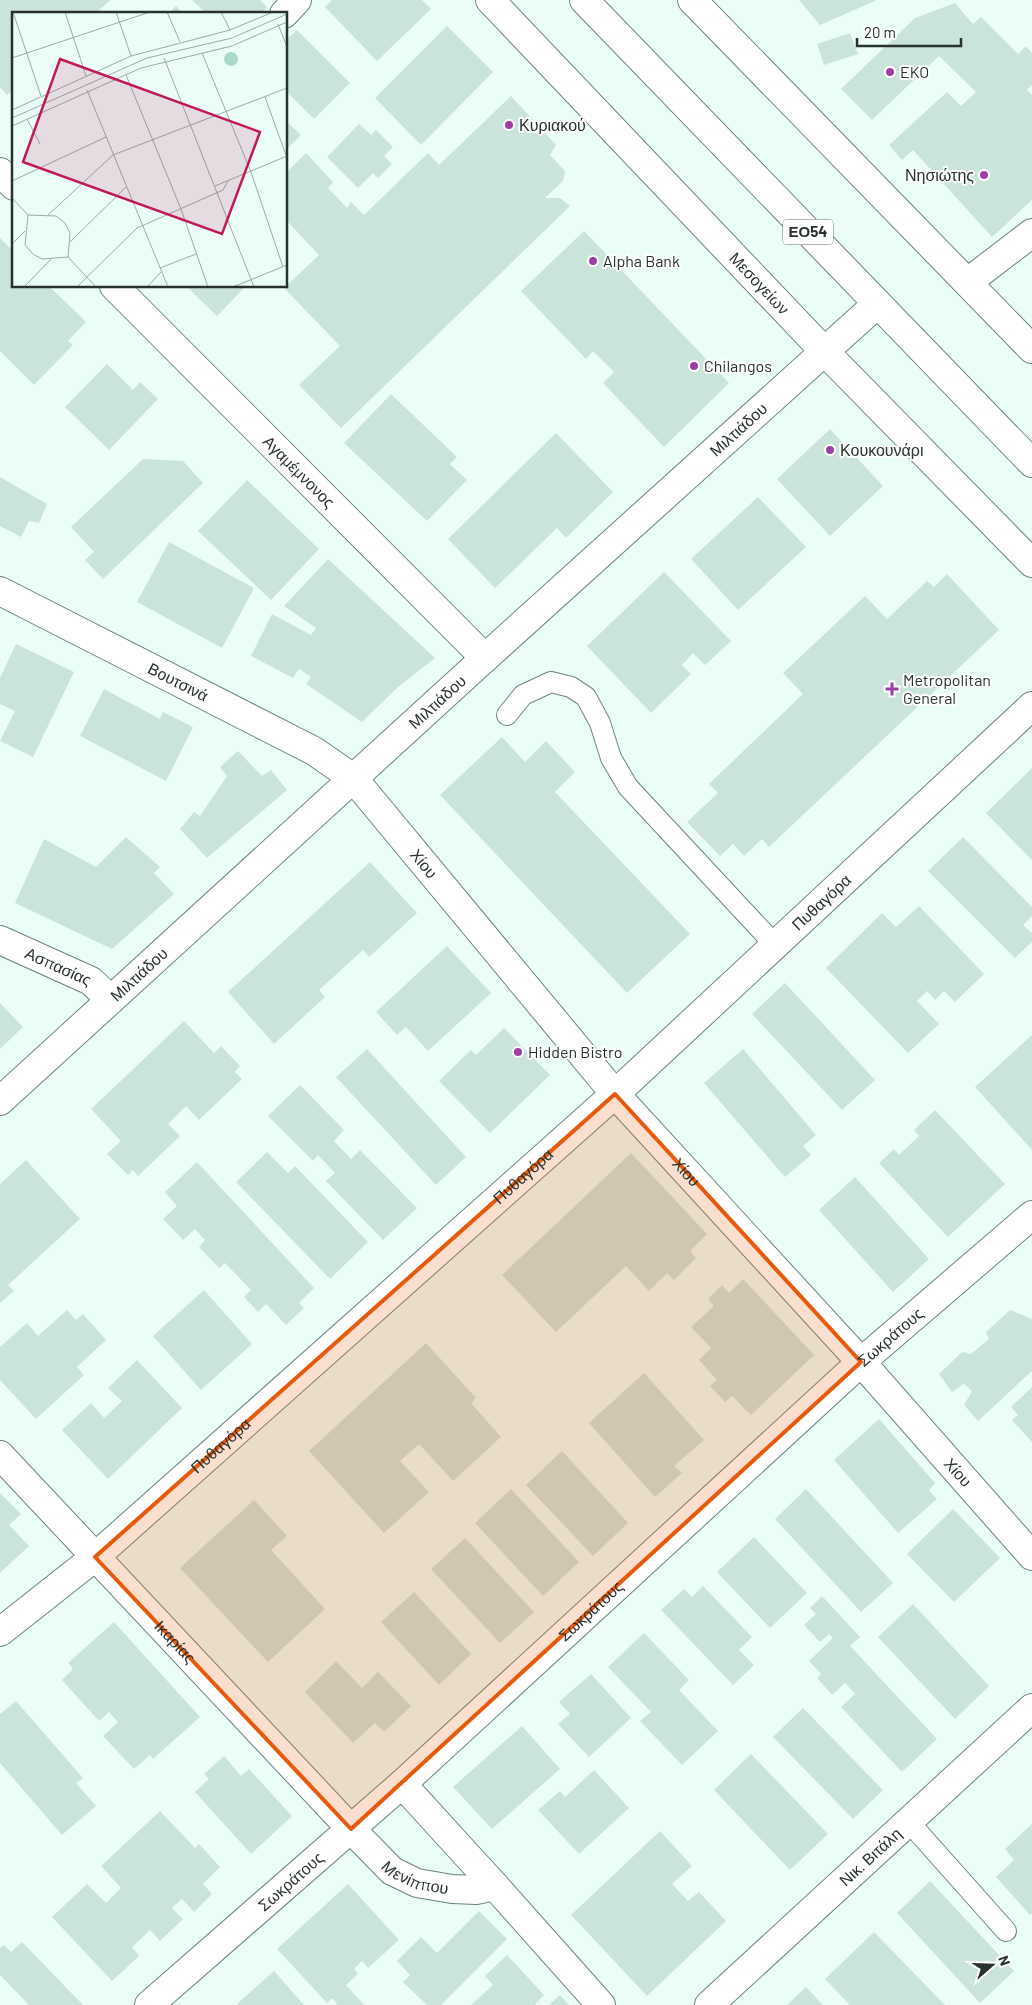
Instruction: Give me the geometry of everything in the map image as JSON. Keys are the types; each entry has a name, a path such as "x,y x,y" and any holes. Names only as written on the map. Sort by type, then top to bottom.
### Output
{"street":[{"path":"286,12 297,0"},
{"name":"Μεσογείων","path":"490,0 825,352 1032,563"},
{"name":"ΕΟ54","path":"584,0 1032,463"},
{"path":"692,0 1032,349"},
{"path":"0,172 12,184"},
{"path":"968,282 1032,233"},
{"name":"Αγαμέμνονος","path":"116,288 485,658"},
{"name":"Μιλτιάδου","path":"0,1101 485,658 877,304"},
{"name":"Βουτσινά","path":"0,591 314,751 353,778"},
{"name":"Πυθαγόρα","path":"0,1632 95,1557 615,1094 1032,706"},
{"name":"Χίου","path":"353,778 615,1094 861,1362 1032,1556"},
{"name":"Ασπασίας","path":"0,940 92,982 111,1000"},
{"name":"Σωκράτους","path":"150,2005 402,1784 861,1362 1032,1215"},
{"name":"Ικαρίας","path":"0,1455 351,1829"},
{"name":"Νικ. Βιτάλη","path":"709,2005 1032,1708"},
{"path":"402,1784 496,1886 601,2005"},
{"name":"Μενίππου","path":"351,1829 392,1871 417,1883 460,1890 476,1890 496,1886"}],"lane":[{"path":"507,715 523,695 551,682 571,687 586,697 600,722 611,758 628,786 775,945"},
{"path":"909,1822 1006,1931"}],"highlighted area":[{"path":"615,1094 861,1362 351,1829 95,1557"}],"building":[{"path":"0,0 110,0 97,12 12,12 12,91 7,95 0,87"},
{"path":"192,0 260,0 267,7 263,12 205,12"},
{"path":"332,0 422,0 431,9 377,61 325,7"},
{"path":"799,0 877,0 820,25"},
{"path":"955,3 973,24 981,17 1018,54 1026,46 1032,53 1032,85 1027,90 1032,95 1032,200 992,237 913,150 902,160 889,145 947,92 961,106 976,92 939,56 872,120 841,89 915,18"},
{"path":"176,6 182,12 170,12"},
{"path":"447,26 493,72 421,145 375,98"},
{"path":"297,30 350,83 314,119 288,93 288,38"},
{"path":"850,33 858,54 824,65 817,44"},
{"path":"511,96 556,145 550,155 565,171 563,181 545,198 560,198 570,206 341,428 299,385 340,346 284,288 288,288 288,284 319,255 288,222 288,171 306,153 333,182 328,188 347,208 351,202 364,215 428,153 439,165"},
{"path":"288,123 301,135 288,148"},
{"path":"359,124 371,135 376,130 393,147 384,156 392,164 378,178 373,173 358,188 327,157"},
{"path":"584,231 729,383 664,447 603,383 614,372 593,351 586,359 521,291"},
{"path":"0,238 12,250 12,288 51,288 86,322 68,341 73,345 34,385 0,351"},
{"path":"188,288 244,288 217,316"},
{"path":"107,364 133,390 140,382 158,399 109,450 65,407"},
{"path":"391,394 457,457 450,464 467,480 427,521 344,443"},
{"path":"830,429 883,486 830,536 777,479"},
{"path":"556,433 613,492 566,538 557,528 495,588 448,539"},
{"path":"143,459 183,461 203,483 103,579 85,560 94,552 71,527"},
{"path":"0,477 47,504 39,523 29,521 21,537 0,526"},
{"path":"247,480 319,549 271,600 198,531"},
{"path":"758,497 806,547 738,610 691,559"},
{"path":"169,542 254,588 222,648 137,602"},
{"path":"328,559 435,658 398,687 362,722 306,684 311,677 299,669 293,678 251,656 272,614 311,635 316,628 284,606"},
{"path":"664,572 731,641 705,665 693,653 682,665 691,674 651,713 587,646"},
{"path":"947,574 999,630 769,847 762,839 744,856 733,844 720,856 687,822 718,793 709,784 803,694 783,673 865,596 887,619 927,581 934,587"},
{"path":"16,644 74,672 33,757 0,741 15,711 0,704 0,678"},
{"path":"104,689 160,719 163,712 193,727 166,781 80,736"},
{"path":"502,737 525,762 546,741 575,772 555,792 690,934 627,993 440,795"},
{"path":"238,751 262,776 271,770 287,790 207,858 180,829 194,812 200,816 227,776 220,767"},
{"path":"1032,768 1032,860 986,813"},
{"path":"126,837 160,867 154,873 174,894 112,949 15,903 44,839 96,867"},
{"path":"963,837 1032,907 1032,916 1023,925 1032,933 1032,942 1015,958 928,871"},
{"path":"370,862 417,913 369,957 363,950 319,990 325,997 274,1044 228,992"},
{"path":"919,906 984,974 955,1002 944,991 935,1000 927,991 917,1001 939,1024 908,1053 826,968 882,913 896,927"},
{"path":"447,946 491,993 428,1051 406,1027 397,1035 376,1012"},
{"path":"785,983 875,1080 842,1110 752,1014"},
{"path":"0,1003 23,1027 0,1049"},
{"path":"184,1021 214,1053 221,1046 240,1066 235,1072 242,1079 199,1120 186,1106 168,1124 180,1136 138,1176 133,1170 128,1175 107,1154 121,1141 91,1109"},
{"path":"504,1028 550,1075 490,1133 439,1081 471,1050 476,1055"},
{"path":"1032,1035 1032,1150 975,1087"},
{"path":"367,1049 466,1157 436,1185 336,1077"},
{"path":"743,1049 816,1135 803,1146 811,1155 785,1177 704,1083"},
{"path":"300,1085 344,1130 334,1141 351,1159 360,1150 417,1208 383,1240 326,1181 335,1173 318,1155 313,1161 268,1116"},
{"path":"935,1110 1005,1184 948,1237 879,1163 894,1149 899,1155 919,1136 914,1130"},
{"path":"267,1152 288,1173 295,1166 368,1242 330,1279 236,1182"},
{"path":"631,1153 707,1234 690,1251 696,1258 674,1280 667,1273 649,1291 626,1266 556,1332 502,1275"},
{"path":"26,1160 80,1219 8,1285 14,1291 0,1303 0,1184"},
{"path":"197,1162 314,1288 299,1303 304,1308 286,1325 266,1304 258,1312 244,1297 251,1290 225,1263 219,1268 199,1247 205,1240 195,1229 183,1240 163,1219 177,1206 165,1192"},
{"path":"855,1177 929,1259 893,1292 819,1210"},
{"path":"743,1279 814,1355 751,1415 732,1396 725,1402 710,1386 717,1380 699,1360 711,1348 691,1327 714,1306 708,1299 722,1285 729,1293"},
{"path":"204,1290 252,1344 201,1390 153,1336"},
{"path":"67,1310 76,1320 83,1314 106,1340 77,1367 84,1375 36,1419 0,1380 0,1347 27,1323 38,1336"},
{"path":"1010,1310 1032,1319 1032,1371 978,1421 964,1405 972,1391 964,1384 952,1392 939,1374 962,1352 971,1354 989,1339 986,1332"},
{"path":"426,1343 476,1398 471,1403 501,1437 453,1481 419,1444 400,1461 429,1492 384,1533 309,1451"},
{"path":"137,1360 182,1408 108,1479 62,1430 91,1403 104,1418 122,1401 108,1388"},
{"path":"644,1373 704,1440 674,1466 682,1473 655,1497 589,1423"},
{"path":"1032,1387 1032,1442 1012,1420 1018,1415 1011,1407"},
{"path":"879,1419 935,1483 929,1490 937,1499 898,1533 834,1460"},
{"path":"562,1451 628,1523 593,1556 526,1485"},
{"path":"511,1489 579,1562 543,1596 475,1523"},
{"path":"806,1489 893,1583 861,1612 775,1519"},
{"path":"0,1493 21,1514 9,1525 29,1546 0,1573"},
{"path":"254,1500 287,1536 271,1550 325,1609 268,1662 180,1568"},
{"path":"953,1509 1000,1558 954,1602 907,1554"},
{"path":"754,1537 807,1593 770,1628 717,1572"},
{"path":"465,1538 534,1612 500,1643 431,1569"},
{"path":"703,1586 752,1637 739,1650 754,1665 733,1685 661,1610 684,1589 692,1597"},
{"path":"414,1592 471,1654 439,1685 381,1622"},
{"path":"822,1596 860,1637 850,1646 937,1739 902,1772 841,1707 855,1694 845,1683 832,1695 817,1678 821,1674 809,1661 833,1638 829,1634 820,1642 804,1625 816,1614 810,1608"},
{"path":"913,1604 989,1686 955,1719 878,1637"},
{"path":"114,1622 200,1717 153,1759 150,1755 134,1769 103,1736 118,1722 109,1712 99,1721 62,1680 73,1669 68,1663"},
{"path":"644,1633 689,1680 679,1690 718,1731 682,1765 640,1721 651,1712 608,1667"},
{"path":"336,1661 362,1688 378,1672 411,1706 384,1732 375,1723 353,1743 305,1692"},
{"path":"591,1674 631,1718 589,1757 558,1724 570,1714 559,1702"},
{"path":"16,1701 83,1778 76,1783 96,1806 62,1835 0,1763 0,1714"},
{"path":"803,1708 883,1790 853,1819 773,1737"},
{"path":"522,1726 560,1769 492,1829 453,1787"},
{"path":"751,1754 828,1834 790,1870 714,1790"},
{"path":"224,1756 241,1776 249,1769 292,1816 251,1854 195,1792 209,1779 204,1774"},
{"path":"594,1770 629,1808 579,1854 538,1810 560,1791 565,1797"},
{"path":"160,1811 195,1848 199,1844 220,1867 203,1884 212,1894 194,1912 182,1899 172,1908 183,1919 160,1941 150,1930 132,1947 139,1956 112,1981 52,1917 87,1884 106,1903 121,1888 101,1866"},
{"path":"1032,1824 1032,1913 1030,1915 996,1877 1014,1860 1005,1849"},
{"path":"660,1831 692,1866 672,1884 688,1901 699,1892 726,1921 647,1996 571,1915"},
{"path":"930,1881 1014,1971 980,2003 897,1913"},
{"path":"348,1884 399,1940 368,1968 362,1961 354,1969 358,1974 346,1985 364,2005 338,2005 332,1998 327,2003 277,1949"},
{"path":"479,1911 507,1939 441,2005 427,2005 403,1982 410,1975 397,1961 421,1937 437,1953"},
{"path":"874,1932 945,2005 850,2005 825,1979"},
{"path":"22,1942 83,2005 29,2005 0,1975 0,1948 4,1945 11,1952"},
{"path":"507,1955 544,1995 536,2005 471,2005 493,1985 485,1976"},
{"path":"274,1971 304,2005 237,2004"},
{"path":"806,1987 823,2005 787,2005"},
{"path":"560,1995 569,2005 549,2005"}],"place":[{"name":"EKO","path":"890,72"},
{"name":"Κυριακού","path":"509,125"},
{"name":"Νησιώτης","path":"984,175"},
{"name":"Alpha Bank","path":"593,261"},
{"name":"Chilangos","path":"694,366"},
{"name":"Κουκουνάρι","path":"830,450"},
{"name":"Metropolitan General","path":"892,689"},
{"name":"Hidden Bistro","path":"518,1052"}]}
